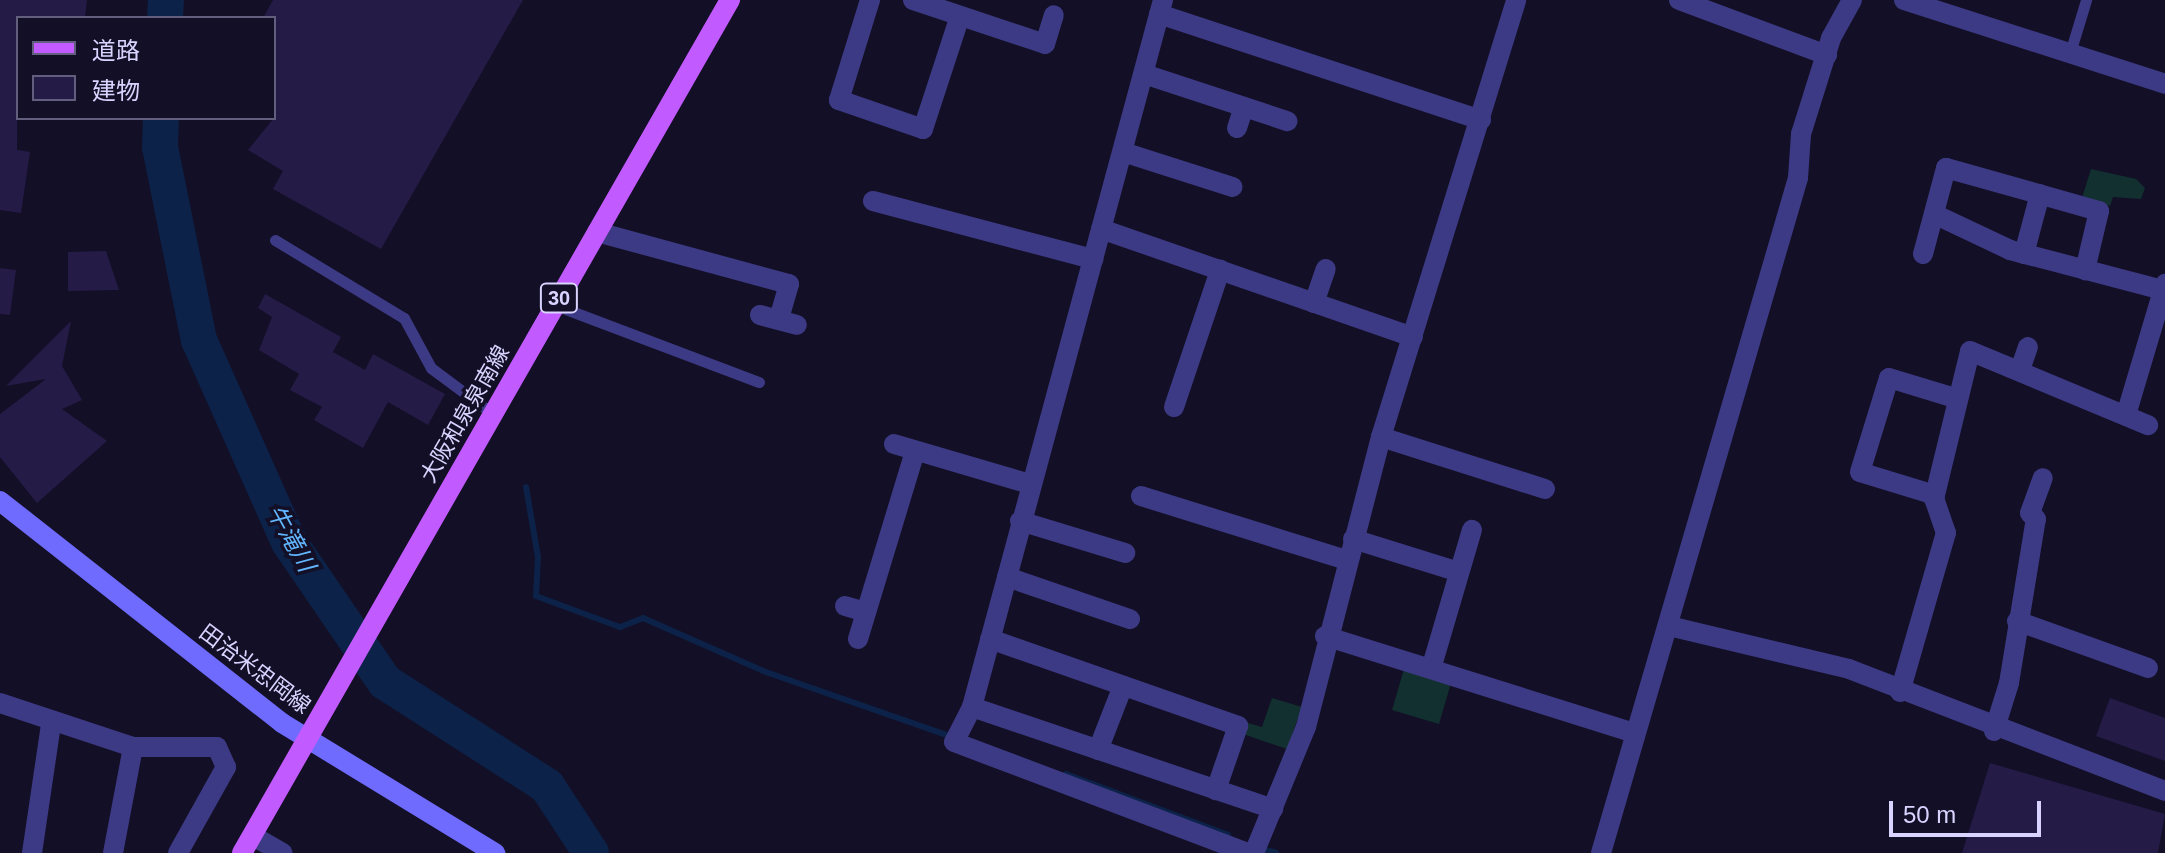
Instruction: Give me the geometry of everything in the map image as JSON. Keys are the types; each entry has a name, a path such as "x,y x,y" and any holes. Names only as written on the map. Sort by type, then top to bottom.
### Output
{"main road":[{"name":"大阪和泉泉南線","path":"248,844 340,678 730,0"},
{"name":"田治米忠岡線","path":"0,501 307,739 465,845 495,853"}],"street":[{"path":"870,0 839,100 923,129 960,16"},
{"path":"913,0 1045,44 1054,15"},
{"path":"1481,120 1161,7 972,707 957,737 1118,807 1254,849 1306,727 1325,636 1381,437 1481,120 1516,0"},
{"path":"1679,0 1827,55"},
{"path":"1601,853 1669,626 1827,55 1852,0"},
{"path":"1904,0 2069,56 2165,84"},
{"path":"1144,74 1287,121"},
{"path":"1237,128 1244,107"},
{"path":"1123,152 1233,187"},
{"path":"1923,254 1946,168 2099,211 2085,270"},
{"path":"2024,254 2040,194"},
{"path":"873,201 1093,259"},
{"path":"1934,214 2024,254 2164,287 2126,415"},
{"path":"1101,229 1413,337"},
{"path":"597,232 699,248 789,284 778,320"},
{"path":"1314,303 1326,269"},
{"path":"1174,407 1179,362 1220,270"},
{"path":"2021,367 2028,347"},
{"path":"1900,692 1953,546 1935,495 1970,351 2021,367 2148,425"},
{"path":"1935,495 1860,472 1889,378 1958,399"},
{"path":"1381,437 1470,454 1545,489"},
{"path":"894,444 1030,484"},
{"path":"858,639 915,451"},
{"path":"1994,731 2017,621 2043,526 2034,486"},
{"path":"1141,496 1172,516 1260,543 1347,560"},
{"path":"871,520 892,525"},
{"path":"1020,521 1125,553"},
{"path":"1431,669 1472,530"},
{"path":"1353,539 1459,572"},
{"path":"1007,577 1130,619"},
{"path":"845,606 866,612"},
{"path":"2017,621 2109,644 2148,668"},
{"path":"1669,626 1849,669 1994,731 2165,791"},
{"path":"1325,636 1635,733"},
{"path":"990,639 1238,726 1216,790"},
{"path":"1098,750 1123,686"},
{"path":"0,703 51,725 133,747 217,747 226,767 178,853"},
{"path":"972,707 1273,809"},
{"path":"32,853 51,725"},
{"path":"113,853 133,747"},
{"path":"248,844 283,853"}],"lane":[{"path":"2069,56 2086,0"},
{"path":"275,240 404,318 431,368 493,414"},
{"path":"555,305 759,382"}],"green space":[{"path":"2091,169 2136,179 2145,188 2141,199 2113,197 2110,206 2082,198"},
{"path":"1404,669 1451,683 1439,724 1392,710"},
{"path":"1272,698 1302,707 1287,749 1243,734 1248,723 1262,727"}],"building":[{"path":"0,0 87,0 85,16 16,16 17,150 30,152 21,213 0,210"},
{"path":"273,0 523,0 381,249 273,189 283,171 248,150 272,120 276,120 276,16 264,16"},
{"path":"106,251 119,290 68,291 68,252"},
{"path":"0,268 16,270 10,315 0,314"},
{"path":"265,294 341,337 333,352 365,370 373,354 445,394 428,425 388,402 363,448 314,420 322,407 290,390 299,374 259,350 272,317 258,308"},
{"path":"71,321 62,366 82,400 62,409 107,441 37,503 0,457 0,414 46,379 6,386"},
{"path":"2110,698 2165,718 2165,761 2096,736"},
{"path":"1990,763 2165,814 2158,853 1962,853"}],"waterway":[{"name":"牛滝川","path":"165,16 166,0"},
{"name":"牛滝川","path":"161,120 160,147 199,340 289,542 385,682 547,786 591,853"},
{"path":"526,487 538,557 536,596 620,627 643,618 763,671 953,737"},
{"path":"1066,774 1228,835"},
{"path":"1260,848 1276,853"}]}
